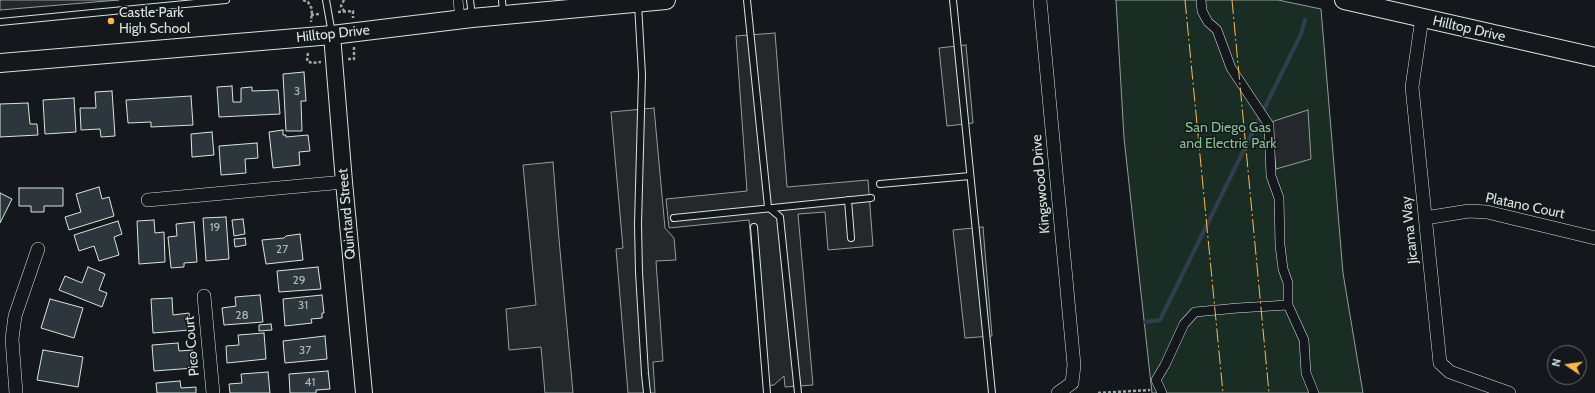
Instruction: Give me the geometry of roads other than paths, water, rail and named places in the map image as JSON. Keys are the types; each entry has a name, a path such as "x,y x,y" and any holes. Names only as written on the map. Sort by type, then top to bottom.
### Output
{"main road":[{"name":"Hilltop Drive","path":"0,63 332,35 466,18 502,7 666,0"},
{"name":"Hilltop Drive","path":"1344,0 1595,57"}],"street":[{"path":"458,0 466,18"},
{"name":"Kingswood Drive","path":"1040,0 1074,365 1072,383 1058,393"},
{"path":"1201,0 1202,11 1208,22 1217,30 1231,68 1269,125 1271,176 1279,198 1280,245 1283,269 1288,283 1288,305 1304,340 1306,373 1314,393"},
{"name":"Jicama Way","path":"1422,18 1412,88 1440,363 1450,372 1509,393"},
{"name":"Quintard Street","path":"332,35 364,393"},
{"path":"148,200 344,182"},
{"name":"Platano Court","path":"1425,218 1468,211 1487,212 1595,238"},
{"path":"16,393 12,339 15,316 38,249"},
{"name":"Pico Court","path":"204,296 213,393"},
{"path":"1162,393 1156,380 1165,365 1184,324 1195,312 1288,305"}],"lane":[{"path":"0,22 226,0"},
{"path":"326,0 332,35"},
{"path":"466,18 470,0"},
{"path":"747,0 768,207 780,217 798,393"},
{"path":"953,0 992,393"},
{"path":"638,2 642,75 638,272 644,374 647,393"},
{"path":"880,184 970,176"},
{"path":"674,218 768,207 871,198"},
{"path":"848,200 851,238"},
{"path":"754,227 767,393"}],"waterway":[{"path":"1145,322 1160,320 1301,34 1305,20"}],"place":[{"name":"Castle Park High School","path":"111,21"}],"park label":[{"name":"San Diego Gas and Electric Park","path":"1228,136"}]}
